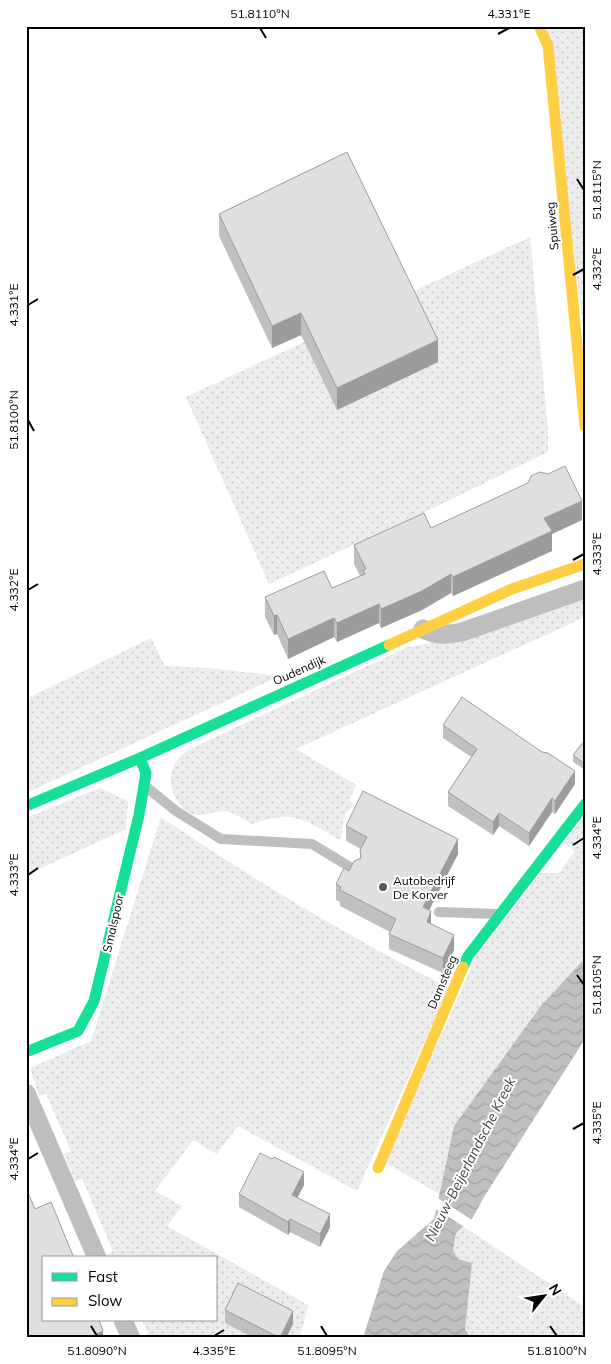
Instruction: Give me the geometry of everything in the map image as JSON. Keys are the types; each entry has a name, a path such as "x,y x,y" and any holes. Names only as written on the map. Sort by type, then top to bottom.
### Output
{"street":[{"name":"Spuiweg","path":"539,26 548,46 585,426"},
{"name":"Oudendijk","path":"26,806 140,758 512,589 585,564"},
{"path":"423,629 434,634 448,635 462,632 585,589"},
{"name":"Smalspoor","path":"26,1052 78,1032 94,1001 139,815 146,773 140,758"},
{"name":"Damsteeg","path":"378,1168 468,956 585,804"},
{"path":"26,1093 96,1256"},
{"path":"124,1322 130,1338"}],"lane":[{"path":"144,785 176,811 221,839 312,844 354,870"},
{"path":"440,912 501,914"}],"shaded area":[{"path":"547,26 585,26 585,346"},
{"path":"530,237 548,431 548,452 427,511 269,584 186,397"},
{"path":"585,595 585,617 296,749 356,785 349,800 355,806 344,817 340,840 307,822 289,817 279,817 252,824 227,811 200,815 194,814 183,808 175,797 171,785 173,770 178,759 188,750 408,647 444,641"},
{"path":"151,638 165,666 208,668 280,676 26,793 26,699"},
{"path":"100,788 128,801 126,829 26,875 26,818"},
{"path":"585,816 585,958 540,1007 454,1126 439,1194 385,1162 477,955 541,873 559,873 575,851 564,843"},
{"path":"161,817 302,907 375,949 449,988 357,1191 238,1126 217,1154 193,1140 155,1191 182,1206 167,1226 308,1305 300,1338 142,1338 148,1333 143,1322 218,1322 218,1256 107,1256 106,1254 113,1251 82,1179 75,1181 64,1154 71,1151 46,1094 39,1096 30,1068 91,1041"},
{"path":"464,1227 585,1307 585,1338 471,1338 465,1329 458,1259 453,1250 456,1233"}],"water":[{"name":"Nieuw-Beijerlandsche Kreek","path":"585,958 585,1039 484,1197 472,1219 456,1233 453,1250 458,1259 472,1263 465,1329 471,1338 363,1338 384,1271 397,1251 434,1219 454,1126 540,1007"}],"pier":[{"path":"436,1197 474,1221 466,1228 434,1208"}],"building":[{"path":"347,152 438,340 337,388 301,313 272,326 219,214"},
{"path":"565,466 582,501 544,518 552,531 453,577 451,574 422,591 381,609 379,604 337,623 334,618 288,639 277,615 274,616 265,597 324,571 332,588 365,574 363,570 366,569 354,545 424,513 431,528 528,483 531,476 540,472 548,474"},
{"path":"462,697 542,752 548,753 575,771 555,801 552,798 529,833 499,813 493,822 448,792 477,749 443,725"},
{"path":"585,740 585,764 573,755"},
{"path":"363,791 458,839 423,907 431,911 427,922 454,935 443,958 389,934 396,919 340,890 341,887 336,884 344,868 349,871 354,861 361,858 360,850 367,837 346,826"},
{"path":"260,1153 272,1159 274,1157 304,1172 292,1195 330,1214 320,1234 290,1219 288,1222 239,1194"},
{"path":"26,1188 35,1209 51,1202 73,1256 42,1256 42,1322 100,1322 103,1331 96,1334 98,1338 26,1338"},
{"path":"238,1283 293,1311 280,1338 225,1310"}],"traffic: fast":[{"path":"26,806 140,758 389,645"},
{"path":"26,1052 78,1031 94,1001 139,815 146,773 140,758"},
{"path":"463,967 468,956 585,804"}],"traffic: slow":[{"path":"539,26 548,46 585,426"},
{"path":"389,645 512,589 585,564"},
{"path":"378,1168 463,967"}],"place":[{"name":"Autobedrijf De Korver","path":"383,887"}]}
